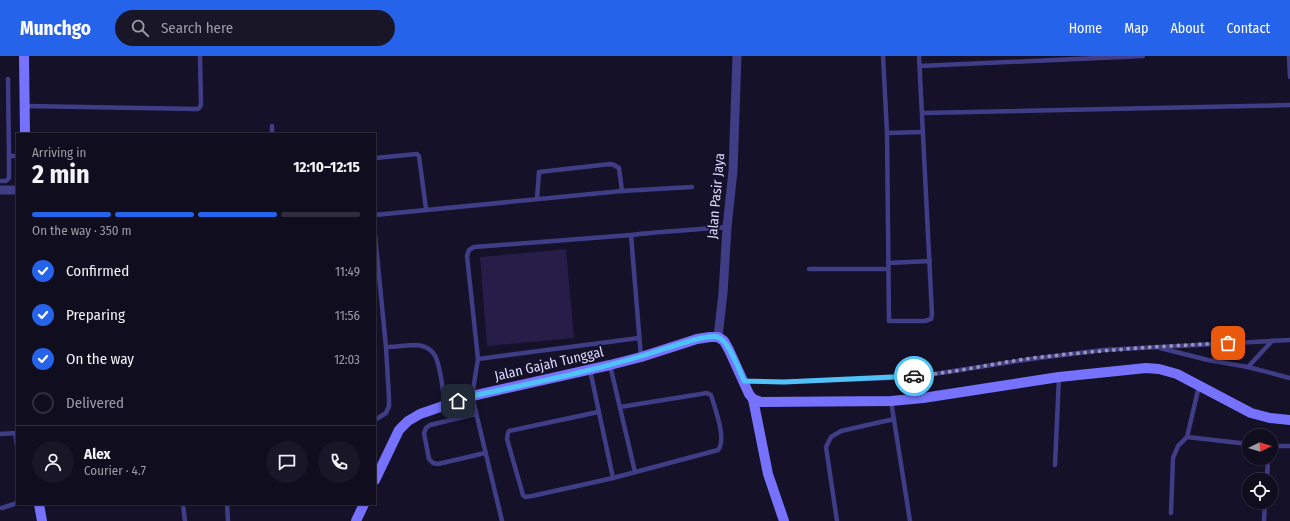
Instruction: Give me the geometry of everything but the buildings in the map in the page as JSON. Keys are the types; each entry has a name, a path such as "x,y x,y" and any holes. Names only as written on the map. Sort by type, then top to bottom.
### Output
{"street":[{"path":"24,56 25,133"},
{"name":"Jalan Pasir Jaya","path":"718,337 733,171 737,56"},
{"path":"0,190 16,190"},
{"path":"718,337 724,341 749,394 753,399 768,474 784,521"},
{"name":"Jalan Gajah Tunggal","path":"376,478 399,430 408,421 420,414 472,396 610,365 698,339 718,337"},
{"path":"753,399 761,402 891,401 944,395 1059,377 1146,368 1159,369 1177,374 1251,413 1270,418 1290,420"},
{"path":"39,505 42,521"},
{"path":"356,521 364,505"}],"lane":[{"path":"24,106 198,109 201,104 200,56"},
{"path":"883,56 887,133 889,321 928,321 931,319 932,314 919,56"},
{"path":"920,66 1143,56"},
{"path":"1288,56 1290,77"},
{"path":"0,181 6,181 9,178 8,78"},
{"path":"922,113 1290,105"},
{"path":"272,126 272,133"},
{"path":"887,133 923,132"},
{"path":"376,158 417,154 419,156 426,209"},
{"path":"9,156 16,156"},
{"path":"537,199 539,172 610,164 619,168 622,191"},
{"path":"376,215 622,191 692,187"},
{"path":"502,521 484,452 472,396 478,359 467,256 469,250 474,247 727,227"},
{"path":"631,235 641,357"},
{"path":"376,245 386,348 389,398 389,406 384,415 376,419"},
{"path":"888,263 930,261"},
{"path":"809,269 888,269"},
{"path":"478,359 639,338"},
{"path":"744,381 784,382 890,378 926,375 1103,350 1290,340"},
{"path":"1248,367 1272,341"},
{"path":"386,348 419,345 429,349 437,359 445,406"},
{"path":"1154,347 1208,360 1248,367 1290,378"},
{"path":"610,365 635,472"},
{"path":"589,370 613,478"},
{"path":"1055,465 1059,377"},
{"path":"1171,513 1173,458 1178,446 1187,437 1199,386"},
{"path":"598,412 509,431 507,439 521,493 525,497 613,478 718,450 722,446 722,437 711,395 707,393 620,407"},
{"path":"891,401 910,521"},
{"path":"476,414 430,425 426,428 424,433 429,459 433,463 438,464 484,452"},
{"path":"837,521 826,447 831,437 841,431 894,419"},
{"path":"0,434 16,433"},
{"path":"1187,437 1242,443"},
{"path":"1278,446 1290,446"},
{"path":"2,508 16,503"},
{"path":"183,505 185,521"},
{"path":"227,505 228,521"},
{"path":"1264,521 1265,509"}],"way so far":[{"path":"914,376 1103,350 1228,343"}],"route":[{"path":"458,401 472,396 610,365 698,339 710,337 718,337 724,341 744,381 784,382 914,376"}]}
